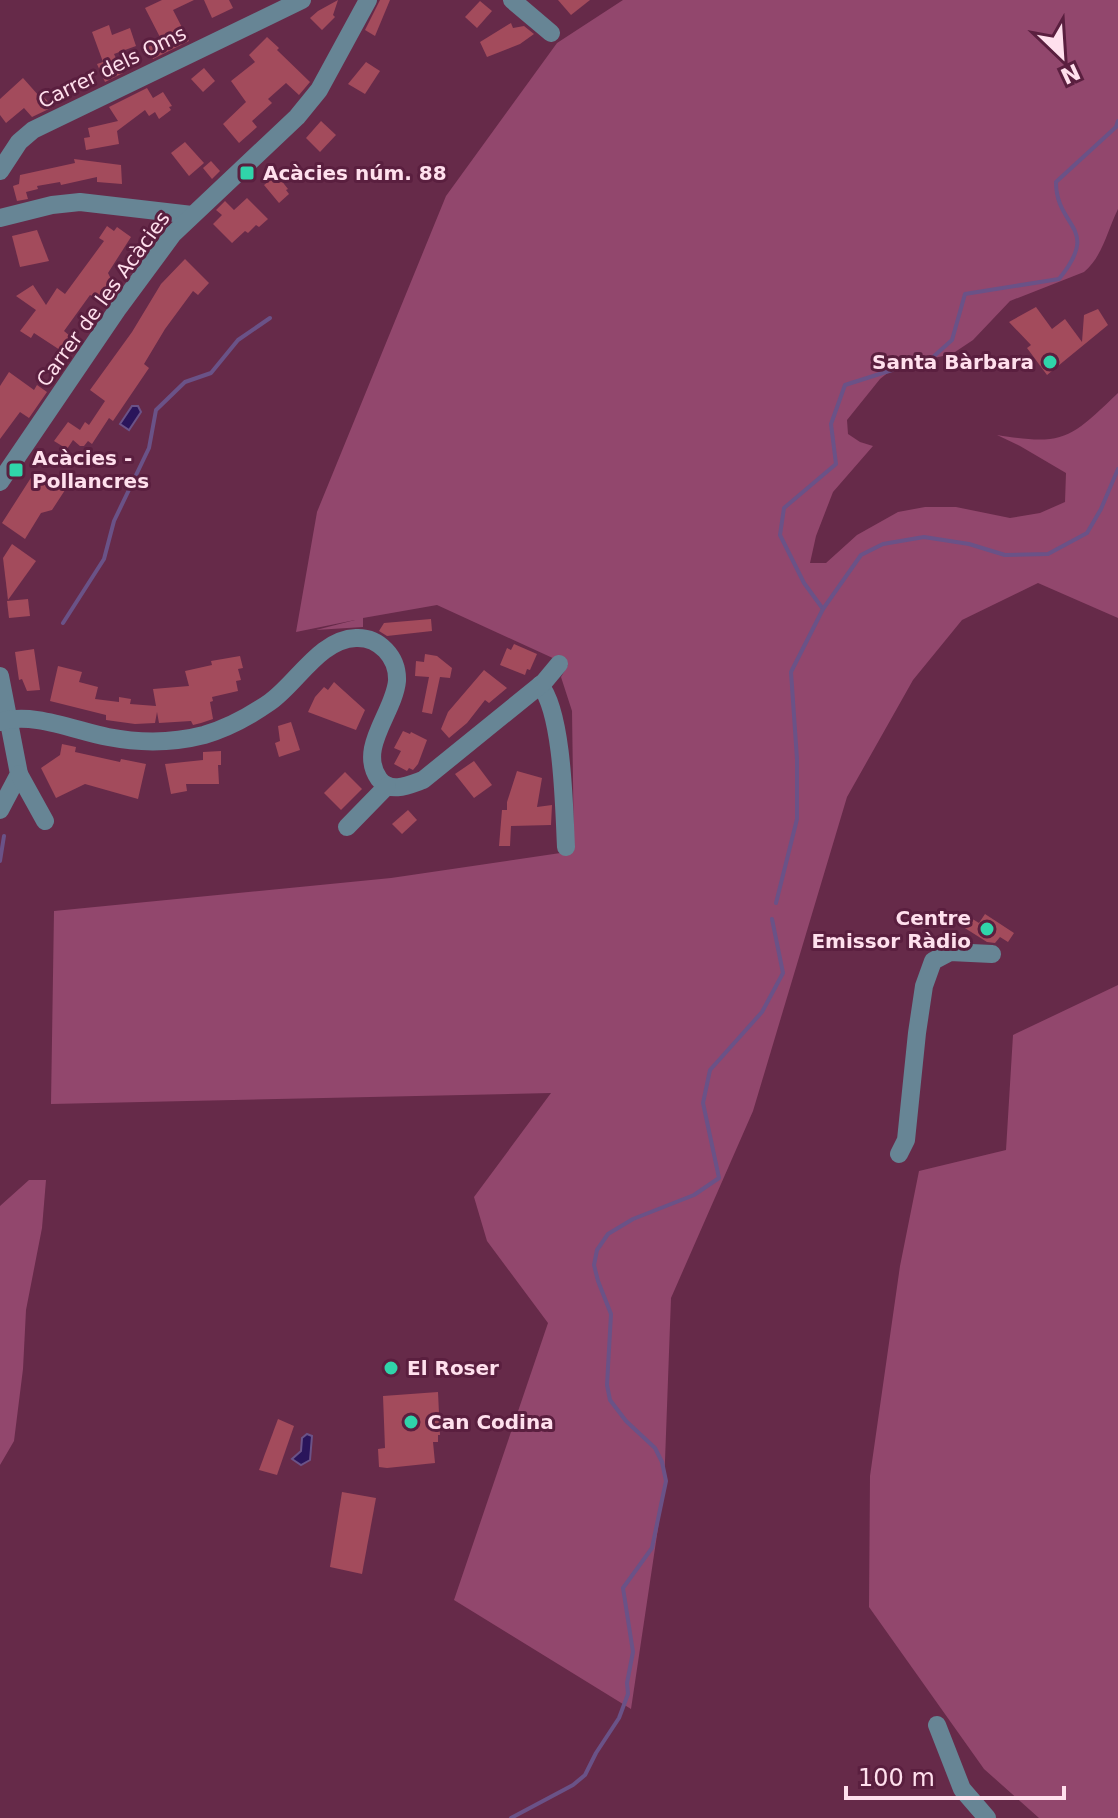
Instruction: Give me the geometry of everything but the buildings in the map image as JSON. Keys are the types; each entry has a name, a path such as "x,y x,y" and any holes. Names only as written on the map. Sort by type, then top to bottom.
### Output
{"street":[{"name":"Carrer dels Oms","path":"0,171 19,142 33,130 302,0"},
{"name":"Carrer de les Acàcies","path":"0,482 173,234 308,104 331,72 368,0"},
{"path":"512,0 551,33"},
{"path":"0,218 52,205 80,202 192,215"},
{"path":"3,721 46,722 134,741 205,735 248,717 272,701 336,642 362,638 387,650 394,663 397,682 372,752 372,765 377,777 387,786 404,787 423,780 540,685 559,664"},
{"path":"0,676 3,721 19,774 45,821"},
{"path":"540,685 547,694 561,756 566,847"},
{"path":"0,810 19,774"},
{"path":"347,827 387,786"},
{"path":"899,1154 906,1140 924,986 933,961 950,952 992,954"},
{"path":"937,1725 962,1789 987,1818"}],"shaded area":[{"path":"623,0 1118,0 1118,209 1100,251 1084,272 1010,301 973,340 952,354 902,365 880,379 847,420 848,434 873,446 833,492 816,536 810,563 826,563 857,535 898,512 925,507 956,507 1010,518 1040,513 1065,502 1066,473 997,435 1037,440 1065,435 1088,421 1118,393 1118,618 1038,583 962,620 913,680 847,797 753,1111 671,1298 664,1488 631,1709 454,1600 548,1323 487,1241 474,1197 551,1093 51,1104 54,911 391,878 574,851 572,711 561,677 568,665 437,605 363,618 363,627 316,630 355,620 296,632 317,512 446,196 557,43"},
{"path":"132,406 138,406 141,412 129,430 120,424"},
{"path":"1118,985 1118,1818 1039,1818 984,1769 869,1607 870,1476 900,1266 919,1171 1006,1150 1013,1035"},
{"path":"29,1180 46,1180 42,1228 26,1310 14,1441 0,1465 0,1206"},
{"path":"307,1434 312,1436 310,1460 301,1465 292,1459 301,1451 302,1438"}],"waterway":[{"path":"823,609 804,583 780,535 784,508 836,464 831,424 845,385 933,357 952,340 965,294 1059,279 1071,262 1077,248 1077,237 1058,197 1056,182 1116,127 1118,121"},
{"path":"63,623 104,559 114,521 149,448 156,410 185,382 211,373 238,340 270,318"},
{"path":"776,903 797,819 797,759 791,672 823,609 861,555 883,544 924,537 969,544 1005,555 1048,554 1087,533 1118,469"},
{"path":"0,861 4,836"},
{"path":"511,1818 573,1785 585,1775 619,1718 628,1694 633,1652 623,1588 652,1548 666,1481 655,1448 626,1421 610,1400 607,1385 611,1314 594,1265 597,1250 608,1234 633,1219 694,1195 719,1178 703,1103 710,1070 762,1012 783,973 772,919"}],"place":[{"name":"Acàcies núm. 88","path":"247,173"},
{"name":"Santa Bàrbara","path":"1050,362"},
{"name":"Acàcies - Pollancres","path":"16,470"},
{"name":"Centre Emissor Ràdio","path":"987,929"},
{"name":"El Roser","path":"391,1368"},
{"name":"Can Codina","path":"411,1422"}]}
